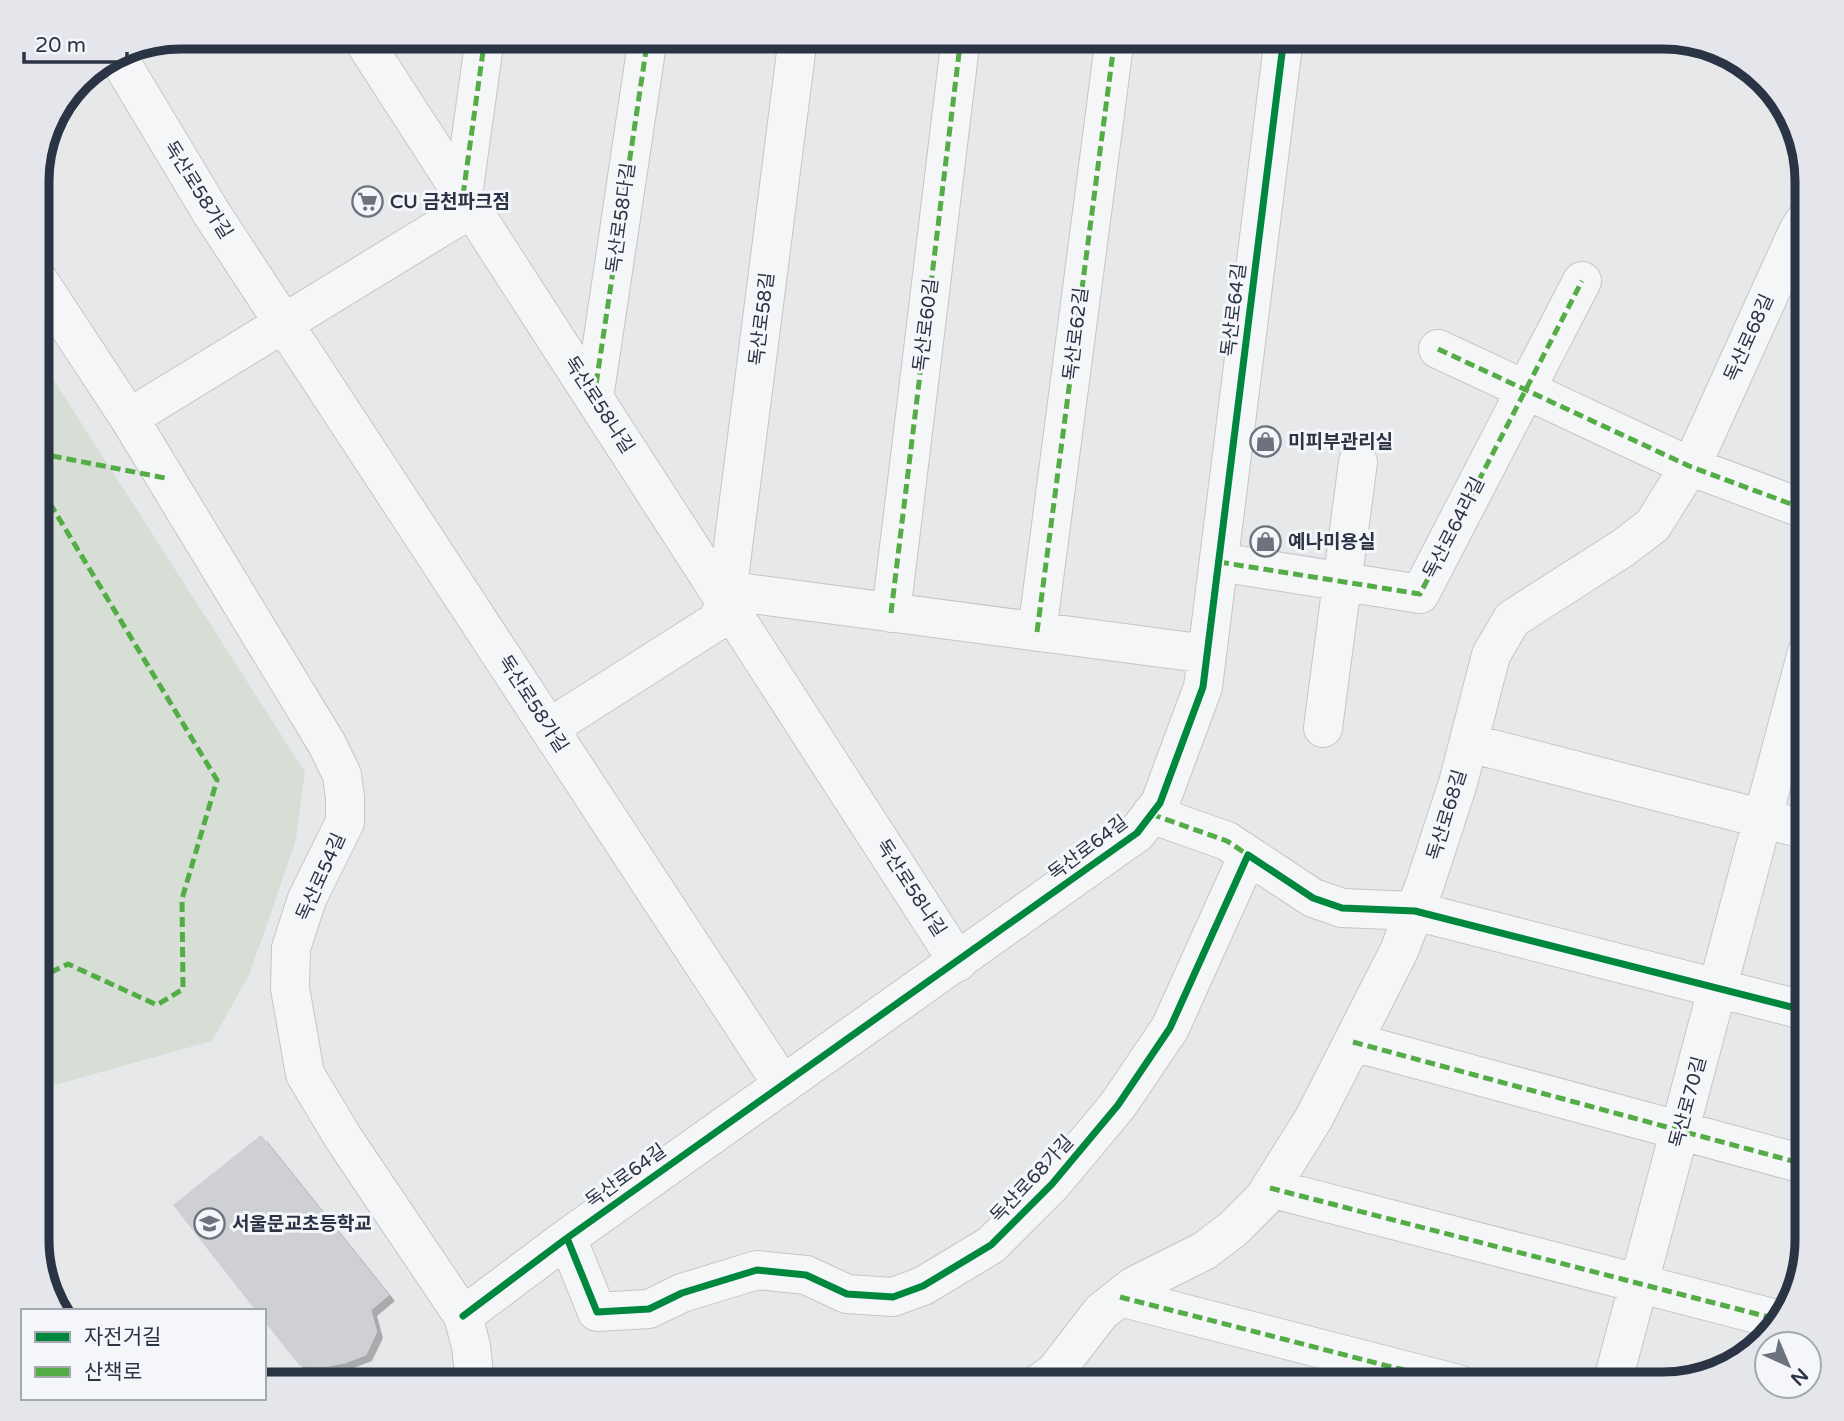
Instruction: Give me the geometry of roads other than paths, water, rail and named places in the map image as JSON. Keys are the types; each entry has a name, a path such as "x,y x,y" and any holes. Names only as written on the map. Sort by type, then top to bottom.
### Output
{"street":[{"name":"독산로58나길","path":"369,49 958,962"},
{"path":"129,418 284,323 467,201 484,49"},
{"name":"독산로58다길","path":"594,398 646,49"},
{"name":"독산로58길","path":"726,602 796,49"},
{"name":"독산로60길","path":"891,613 960,49"},
{"name":"독산로62길","path":"1037,632 1113,49"},
{"name":"독산로64길","path":"463,1316 503,1284 782,1084 1137,834 1160,803 1203,687 1283,49"},
{"name":"독산로58가길","path":"122,64 212,214 782,1084"},
{"name":"독산로68길","path":"1058,1372 1101,1312 1134,1286 1204,1251 1233,1229 1264,1198 1314,1118 1399,951 1454,796 1491,654 1512,619 1623,548 1653,525 1702,443 1795,238"},
{"name":"독산로64라길","path":"1219,562 1420,594 1582,281"},
{"name":"독산로54길","path":"49,296 129,418 327,744 342,775 345,822 307,900 291,948 290,988 305,1074 344,1139 463,1316 471,1346 474,1372"},
{"path":"1438,349 1689,466 1795,506"},
{"path":"1323,728 1358,462"},
{"path":"549,729 717,621 726,602 745,593 1207,654"},
{"name":"독산로70길","path":"1615,1372 1795,708"},
{"path":"1469,743 1795,827"},
{"path":"1152,814 1227,841 1313,898 1342,908 1415,911 1795,1008"},
{"name":"독산로68가길","path":"567,1238 597,1312 649,1309 682,1293 757,1270 806,1275 848,1293 893,1297 923,1286 991,1245 1052,1184 1118,1105 1170,1028 1248,855"},
{"path":"1353,1042 1795,1162"},
{"path":"1270,1188 1770,1317"},
{"path":"1120,1297 1411,1372"}],"place":[{"name":"CU 금천파크점","path":"367,202"},
{"name":"미피부관리실","path":"1265,442"},
{"name":"예나미용실","path":"1265,542"},
{"name":"서울문교초등학교","path":"209,1224"}]}
